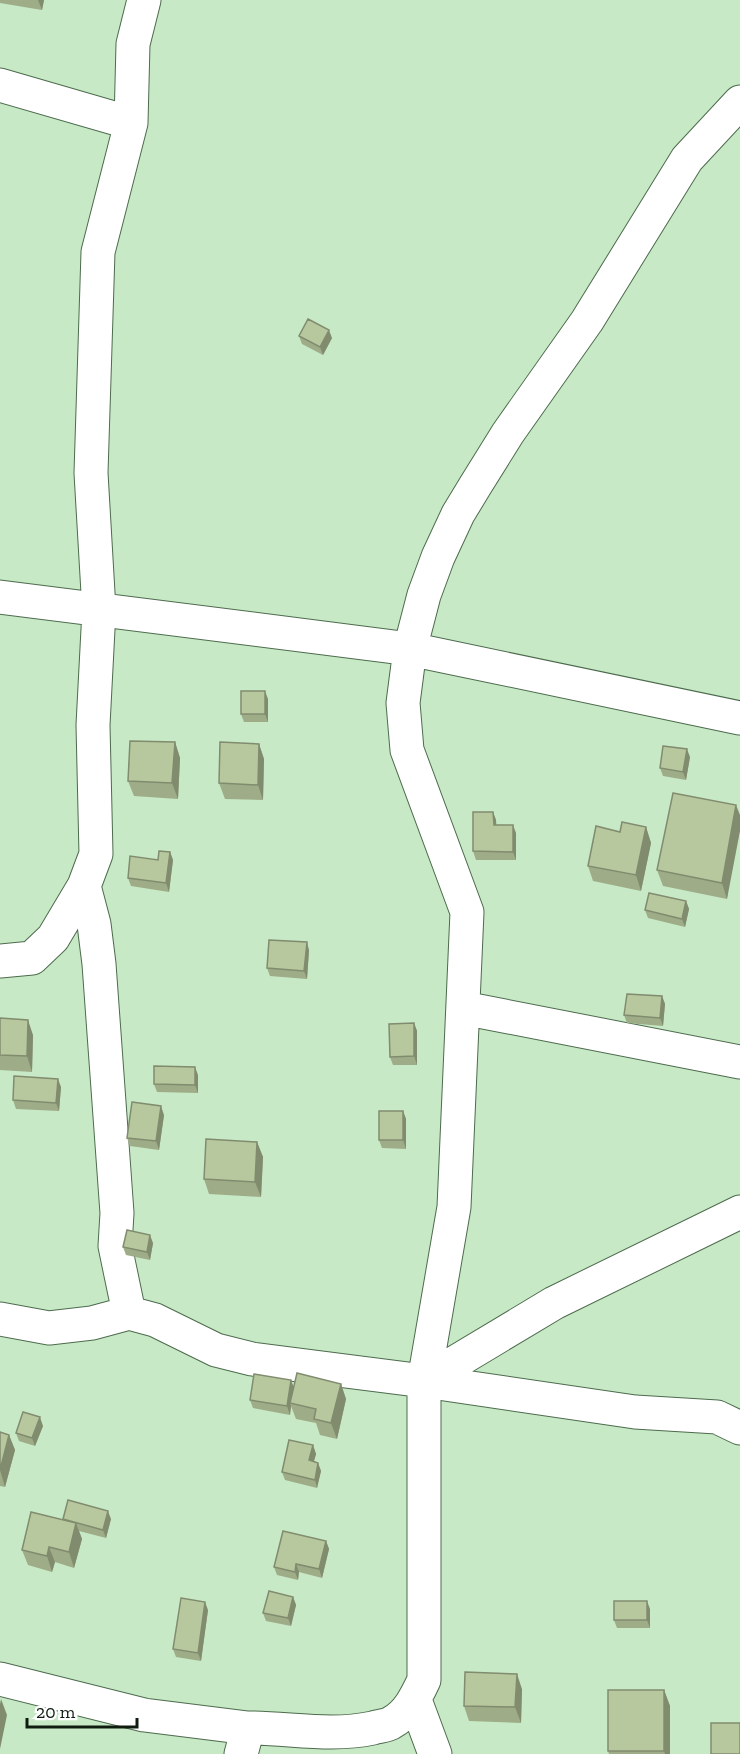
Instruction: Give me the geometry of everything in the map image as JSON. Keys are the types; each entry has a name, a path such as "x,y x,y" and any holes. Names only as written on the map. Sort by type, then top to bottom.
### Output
{"street":[{"path":"0,961 32,958 53,938 84,886 96,854 93,725 99,610 91,472 98,252 131,123 133,44 144,0"},
{"path":"0,85 131,123"},
{"path":"0,1679 245,1741 284,1728 321,1733 356,1731 390,1724 415,1700 424,1680 425,1657 424,1381 454,1207 467,912 407,750 403,703 410,649 424,595 438,557 474,486 508,433 587,321 687,159 740,102"},
{"path":"0,597 410,649 740,718"},
{"path":"84,886 94,924 99,964 116,1203 115,1246 129,1313"},
{"path":"463,1008 740,1062"},
{"path":"424,1381 554,1303 740,1212"},
{"path":"0,1319 49,1328 92,1323 129,1313 155,1320 216,1350 252,1359 635,1412 717,1417 740,1428"},
{"path":"415,1700 435,1754"}],"building":[{"path":"308,319 329,330 320,347 299,336"},
{"path":"241,691 265,691 265,714 241,714"},
{"path":"130,741 175,742 172,783 128,781"},
{"path":"220,742 259,744 258,785 219,783"},
{"path":"663,746 687,749 683,772 660,768"},
{"path":"673,793 736,805 722,883 657,870"},
{"path":"473,812 493,812 494,825 513,825 513,852 473,851"},
{"path":"622,822 646,827 636,875 588,866 596,826 620,832"},
{"path":"159,851 170,852 166,883 128,878 130,856 158,860"},
{"path":"649,893 686,901 682,919 645,910"},
{"path":"269,940 307,942 304,971 267,968"},
{"path":"627,994 662,996 660,1018 624,1015"},
{"path":"0,1018 28,1020 27,1056 0,1055"},
{"path":"414,1023 414,1056 390,1057 389,1024"},
{"path":"154,1066 195,1067 195,1085 154,1084"},
{"path":"14,1076 58,1079 56,1103 13,1100"},
{"path":"132,1102 161,1106 156,1141 127,1138"},
{"path":"379,1111 403,1111 403,1140 379,1140"},
{"path":"206,1139 257,1142 255,1182 204,1179"},
{"path":"127,1230 150,1235 147,1252 123,1247"},
{"path":"297,1373 341,1384 331,1423 314,1419 316,1409 290,1403"},
{"path":"254,1374 291,1380 287,1406 250,1400"},
{"path":"23,1412 40,1417 32,1438 16,1433"},
{"path":"0,1432 9,1435 0,1470"},
{"path":"289,1440 313,1445 309,1460 318,1463 315,1480 282,1472"},
{"path":"68,1500 108,1511 103,1530 63,1519"},
{"path":"31,1512 76,1523 69,1552 49,1547 47,1556 22,1550"},
{"path":"283,1531 326,1541 319,1569 296,1564 295,1572 274,1567"},
{"path":"269,1591 293,1597 288,1618 263,1613"},
{"path":"181,1598 205,1602 198,1653 173,1649"},
{"path":"614,1601 647,1601 647,1620 614,1620"},
{"path":"465,1672 517,1674 515,1707 464,1706"},
{"path":"608,1690 664,1690 664,1751 608,1751"},
{"path":"711,1723 740,1723 740,1754 711,1754"}]}
